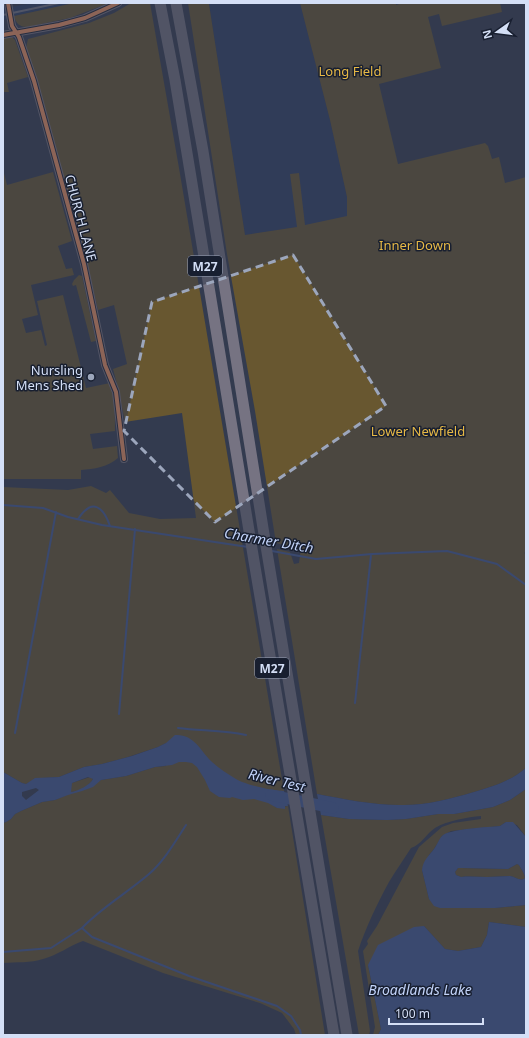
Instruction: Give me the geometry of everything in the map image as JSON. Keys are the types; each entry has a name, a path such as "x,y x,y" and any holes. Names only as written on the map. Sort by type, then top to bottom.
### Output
{"highway":[{"name":"M27","path":"160,3 175,80 334,1035"},
{"name":"M27","path":"176,3 204,159 263,528 347,1035"}],"street":[{"name":"CHURCH LANE","path":"8,3 14,29 19,37 34,81 84,264 105,365 116,392 124,459"},
{"path":"3,35 14,29 30,31 85,18 118,3"}],"highlighted area":[{"path":"293,255 386,406 215,522 124,431 152,302"}],"shaded area":[{"path":"32,3 74,3 14,16 3,20 3,6 12,7"},
{"path":"210,3 300,3 330,120 347,197 347,217 304,226 245,235"}],"green space":[{"path":"74,3 109,3 70,18 27,27 18,24 14,16"},
{"path":"131,3 150,3 284,791 271,791 274,806 277,808 288,806 325,1035 296,1035 294,1029 282,1013 260,1003 163,973 83,941 54,955 38,960 3,963 3,823 21,811 42,802 55,800 101,780 126,776 155,767 166,766 166,743 128,757 84,767 59,777 37,778 26,784 3,772 3,487 68,490 91,486 106,493 110,490 129,513 160,519 196,518 182,413 125,422 113,369 127,364 114,305 98,310 81,239 26,48 28,39 89,23 114,13"},
{"path":"188,3 210,3 245,235 297,227 290,174 299,173 305,225 347,216 347,197 330,120 300,3 396,3 396,5 402,3 500,3 502,12 442,26 439,14 428,17 441,68 379,84 398,164 485,143 488,146 492,159 499,157 505,183 526,177 526,552 524,553 526,554 526,768 514,777 501,783 446,799 408,805 368,803 317,794 277,549 290,552 294,564 299,563 301,548 276,543 255,411 227,254"},
{"path":"12,37 15,40 28,77 7,83 9,92 3,92 3,39"},
{"path":"3,169 7,185 53,172 72,241 58,246 66,269 72,268 74,275 31,285 38,315 22,319 26,333 41,330 45,346 47,345 37,301 63,295 86,388 110,383 112,389 115,431 90,434 93,449 117,446 118,458 96,468 81,470 81,479 3,479"},
{"path":"79,275 82,276 96,341 91,342 76,285 73,286 72,284"},
{"path":"90,777 93,779 87,786 71,792 70,790 72,783"},
{"path":"526,789 526,837 517,825 506,822 500,826 451,831 442,836 429,855 422,870 429,899 440,908 495,908 526,905 526,927 489,922 487,935 481,947 458,951 445,949 424,926 368,965 381,1029 378,1035 373,1035 375,1027 363,951 368,944 367,941 377,926 419,847 442,827 453,823 481,819 481,816 451,821 435,828 418,844 411,848 397,869 376,907 361,942 358,951 370,1031 369,1035 359,1035 321,815 349,819 387,820 406,819 438,814 454,814 493,807 510,800"},
{"path":"517,864 524,875 525,878 523,879 510,876 461,877 456,875 455,872 458,868 508,869"}],"water":[{"path":"175,735 187,737 196,744 214,764 236,779 260,787 284,791 288,806 285,806 285,809 277,808 268,803 254,799 243,800 232,797 219,797 210,791 197,767 192,763 179,762 172,765 155,767 126,776 101,780 93,787 55,800 42,802 21,811 3,823 3,772 26,784 35,778 59,777 84,767 132,756 166,743","holes":["88,777 93,779 87,785 71,792 72,783","36,788 39,790 26,800 22,796 22,792"]},
{"path":"526,768 526,789 510,800 493,807 454,814 438,814 406,819 387,820 349,819 321,815 317,794 379,804 408,805 427,803 465,795 488,788 507,780"},
{"path":"506,822 513,822 526,837 526,905 495,908 440,908 434,906 429,899 422,870 425,861 441,837 460,830 500,826","holes":["517,864 525,876 525,878 521,880 510,876 461,877 456,875 455,872 458,868 508,869"]},
{"name":"Broadlands Lake","path":"489,922 526,927 526,1035 378,1035 381,1029 368,965 378,945 414,927 424,926 445,949 458,951 481,947 487,935"}],"waterway":[{"name":"Charmer Ditch","path":"3,505 43,508 68,517 102,525 248,547"},
{"path":"78,519 88,508 97,507 104,514 110,526"},
{"path":"15,733 56,512"},
{"path":"119,714 135,529"},
{"name":"Charmer Ditch","path":"272,551 316,559 372,554 447,551 497,564 526,585"},
{"path":"355,703 371,555"},
{"path":"178,728 229,732 246,735"},
{"name":"River Test","path":"271,795 333,808"},
{"path":"186,825 169,851 154,869 141,881 98,913 82,928 92,937 189,976 277,1006 291,1016 300,1030 301,1035"},
{"path":"3,952 51,948 82,928"}],"railway":[{"path":"3,15 59,3"}],"cycle path":[{"path":"8,3 12,26 19,37 34,81 84,264 105,365 116,392 124,459"},
{"path":"3,35 59,25 85,18 118,3"}],"place":[{"name":"Nursling Mens Shed","path":"91,377"}],"park label":[{"name":"Long Field","path":"350,71"},
{"name":"Inner Down","path":"415,245"},
{"name":"Lower Newfield","path":"418,431"}]}
